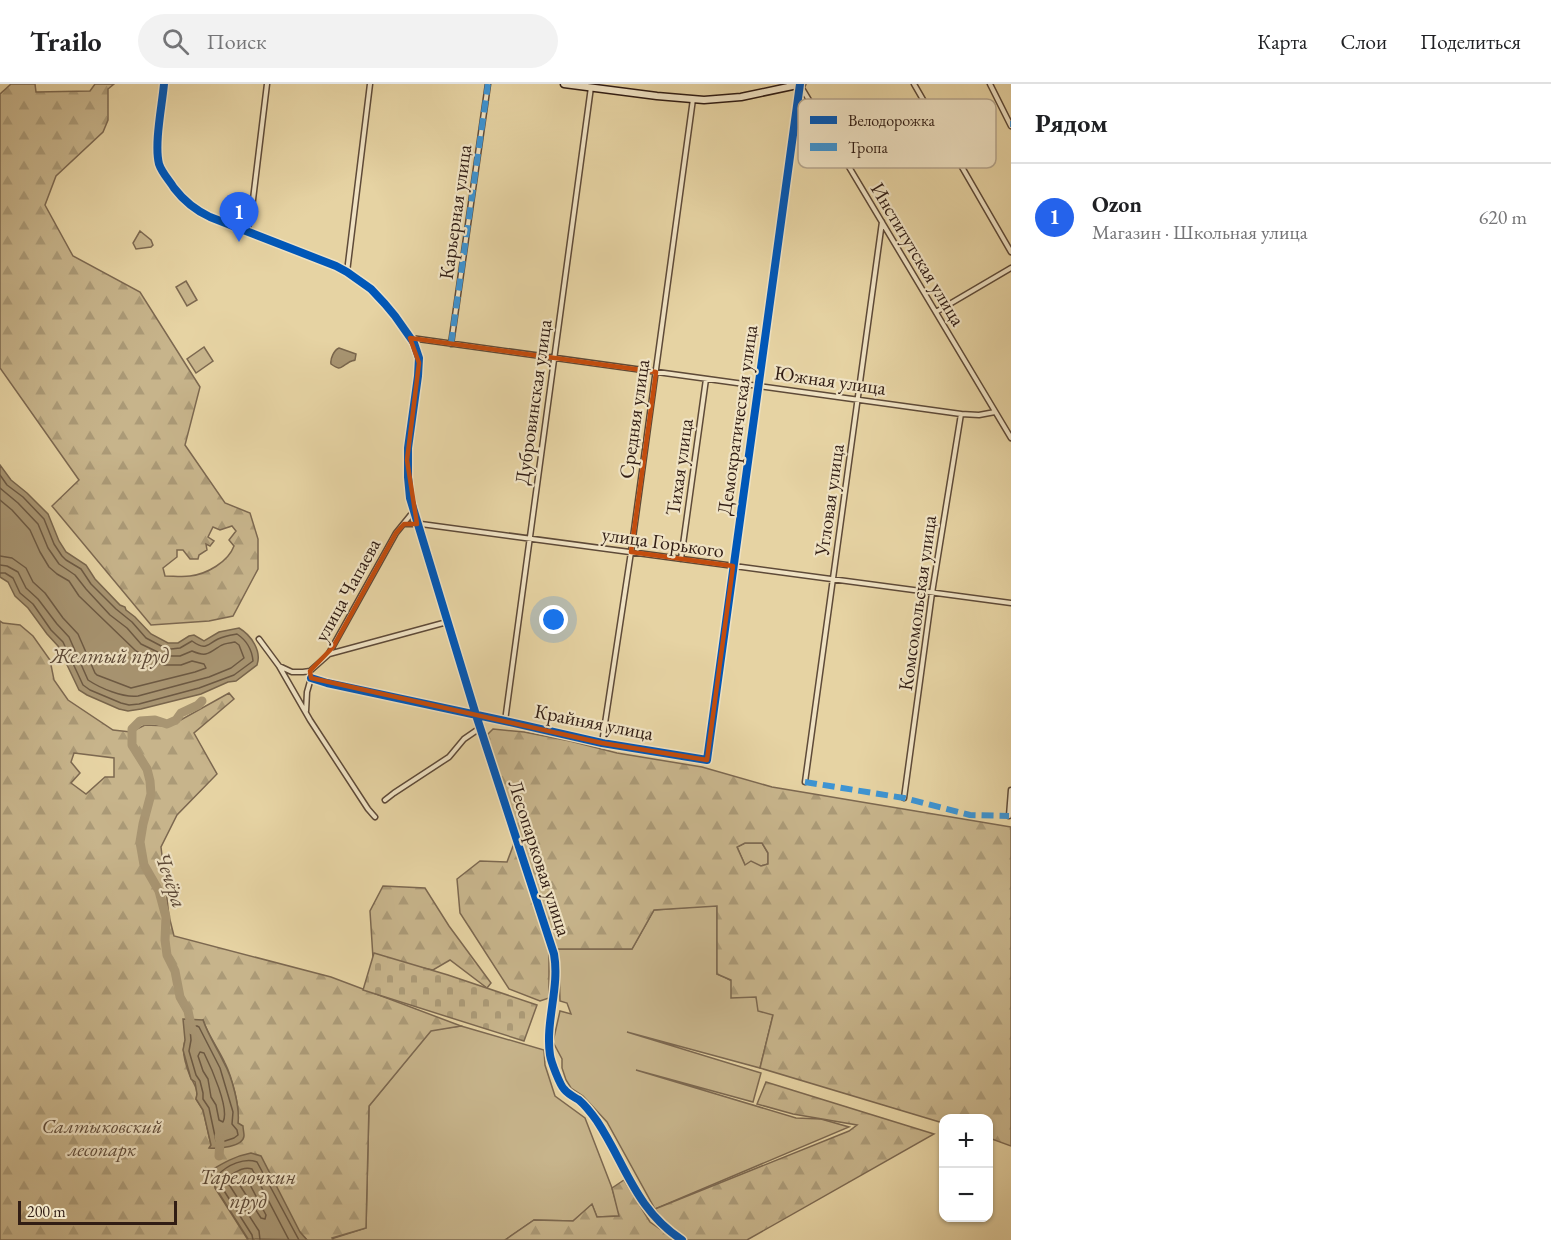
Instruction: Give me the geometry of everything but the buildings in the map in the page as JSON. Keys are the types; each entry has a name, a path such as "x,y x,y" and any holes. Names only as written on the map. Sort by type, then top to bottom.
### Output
{"main road":[{"path":"564,84 624,89 693,99 733,98 800,84"}],"street":[{"path":"164,84 158,144 159,162 162,171 183,199 195,210 210,217 318,258 347,272 378,296 410,338"},
{"path":"247,231 251,216 267,84"},
{"path":"347,272 370,84"},
{"name":"Карьерная улица","path":"451,344 488,84"},
{"name":"Институтская улица","path":"800,84 809,99"},
{"name":"Демократическая улица","path":"707,760 800,84"},
{"path":"914,84 923,99"},
{"path":"990,84 1011,125"},
{"name":"Дубровинская улица","path":"505,721 591,87"},
{"name":"Средняя улица","path":"602,743 631,552 693,99"},
{"name":"Институтская улица","path":"850,168 1011,438"},
{"path":"962,168 1011,252"},
{"name":"Угловая улица","path":"805,782 882,222"},
{"path":"936,312 1011,268"},
{"name":"Южная улица","path":"410,338 961,414 979,415 995,412"},
{"name":"Лесопарковая улица","path":"410,338 418,353 419,363 407,460 408,488 413,512 480,728 554,954 556,967 550,1041 550,1054 554,1068 562,1088 581,1102 598,1123 628,1179 652,1215 682,1240"},
{"name":"Тихая улица","path":"681,559 706,379"},
{"name":"Комсомольская улица","path":"904,798 932,593 961,414"},
{"name":"улица Чапаева","path":"310,671 328,654 396,533 413,512"},
{"name":"улица Чапаева","path":"404,524 417,524"},
{"name":"улица Горького","path":"417,524 1011,603"},
{"path":"328,654 447,622"},
{"path":"259,639 279,666 358,794 375,817"},
{"path":"279,666 298,673 310,671 306,712"},
{"name":"Крайняя улица","path":"311,678 602,743 707,760"},
{"path":"385,800 449,757 464,739 480,728"},
{"path":"1009,816 1011,790"}],"highlighted area":[{"path":"410,338 656,372 631,552 733,566 707,760 602,743 311,678 310,671 333,647 396,533 404,524 417,524 407,460 419,363"}],"green space":[{"path":"11,84 35,84 36,92 90,91 95,84 114,84 108,89 108,120 103,132 56,176 45,205 73,256 140,292 200,387 185,445 225,503 250,513 258,539 258,569 233,616 209,621 151,625 52,506 79,480 0,368 0,94","holes":["232,526 236,531 229,540 234,546 231,552 210,570 197,575 165,576 163,568 177,557 177,550 183,550 190,559 198,559 199,555 207,550 206,544 210,546 214,541 208,537 213,527 220,530"]},
{"path":"140,231 151,240 153,245 151,247 136,249 133,243"},
{"path":"186,281 197,300 187,306 176,287"},
{"path":"204,347 213,361 196,373 187,359"},
{"name":"Салтыковский лесопарк","path":"0,621 20,625 33,636 50,660 54,680 68,700 113,730 131,732 145,725 170,726 229,693 234,699 194,733 217,774 177,815 161,847 169,916 174,936 331,977 461,1026 431,1031 369,1106 366,1228 332,1238 333,1240 307,1240 300,1232 210,1172 215,1188 248,1240 0,1240","holes":["74,753 114,758 114,777 105,777 86,794 71,783 80,773 71,762","203,1020 230,1076 237,1101 238,1116 238,1123 211,1145 203,1110 196,1099 196,1090 184,1052 186,1039"]},
{"path":"493,729 524,732 617,753 702,767 772,787 1011,827 1011,1146 993,1139 993,1114 939,1114 939,1122 760,1068 773,1015 758,1011 756,997 731,998 731,980 717,974 717,906 654,910 632,949 549,949 549,998 540,1001 509,989 460,913 457,879 480,861 507,862 517,827 487,735","holes":["745,843 762,843 768,853 768,864 761,866 751,861 745,865 737,847"]},
{"path":"745,843 762,843 768,853 768,864 745,865 737,847"},
{"path":"383,886 425,888 449,926 491,983 487,988 450,960 433,970 373,958 370,911"},
{"path":"717,905 717,974 748,991 773,1015 760,1068 627,1032 761,1073 753,1102 636,1070 796,1118 821,1119 849,1127 655,1209 607,1122 583,1096 571,1088 566,1080 562,1059 553,1042 560,1011 571,1014 567,1003 560,1001 559,962 555,949 632,949 654,910"},
{"path":"374,953 537,1005 524,1041 363,990"},
{"path":"461,1026 544,1050 545,1065 555,1096 585,1118 612,1188 620,1216 597,1217 592,1205 573,1221 534,1220 505,1240 331,1239 366,1228 369,1106 431,1030"},
{"path":"766,1082 934,1134 747,1240 687,1240 665,1222 655,1209 849,1131 857,1125 793,1114 757,1104"},
{"path":"624,1180 650,1222 676,1240 505,1240 534,1220 573,1221 592,1204 597,1217 619,1216 612,1188"}],"water":[{"path":"339,348 356,354 355,360 338,368 331,362 334,353"},
{"name":"Желтый пруд","path":"0,465 11,480 48,514 66,552 86,565 95,579 151,634 168,643 178,643 194,635 204,641 219,632 239,628 248,635 257,649 257,665 236,681 228,682 201,694 128,711 79,690 58,646 28,608 15,596 8,582 0,577"},
{"path":"183,1019 203,1020 227,1069 237,1101 238,1123 243,1126 244,1133 243,1140 235,1145 209,1148 211,1145 203,1110 196,1099 195,1082 191,1079 183,1050 185,1040"},
{"name":"Тарелочкин пруд","path":"251,1153 261,1156 300,1232 307,1240 248,1239 215,1187 210,1171 234,1158"}],"waterway":[{"name":"Чечёра","path":"192,1030 188,1011 180,997 175,971 167,955 166,917 159,891 144,865 140,842 151,794 150,781 147,769 132,745 132,729 140,721 155,720 167,724 202,701"},
{"name":"Чечёра","path":"219,1136 219,1156"}],"marked path":[{"path":"451,344 488,84"},
{"path":"805,782 904,798 970,815 1009,816"}],"cycle path":[{"path":"164,84 158,136 159,164 182,197 210,217 347,272 371,289 395,316 414,343 419,358 408,448 410,498 476,715 554,954 555,979 549,1030 551,1058 562,1087 582,1102 597,1121 642,1200 653,1215 682,1240"},
{"path":"311,678 602,743 707,760 800,84"}],"place":[{"name":"Ozon","path":"239,242"}]}
